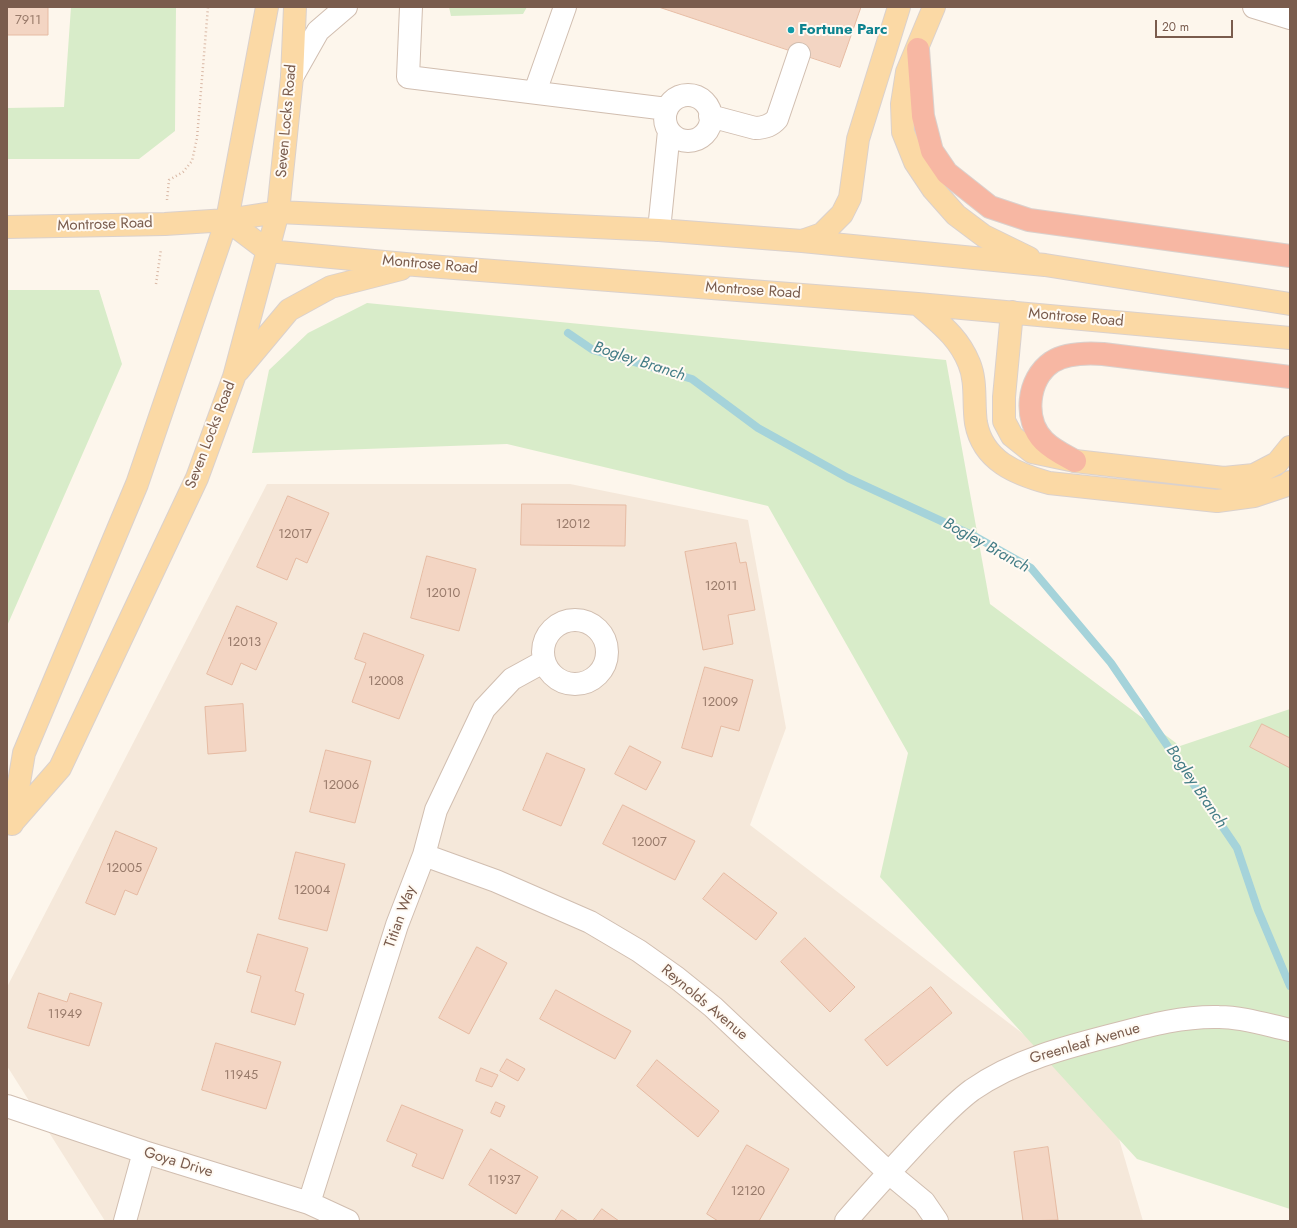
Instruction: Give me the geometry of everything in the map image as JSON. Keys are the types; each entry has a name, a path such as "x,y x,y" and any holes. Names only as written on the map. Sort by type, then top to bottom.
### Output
{"highway":[{"path":"918,49 923,116 932,151 947,173 990,207 1029,220 1290,256"},
{"path":"1075,461 1056,451 1043,440 1032,422 1030,399 1037,377 1052,362 1082,353 1103,354 1290,377"}],"main road":[{"name":"Seven Locks Road","path":"10,828 24,753 137,484 227,220 266,7"},
{"name":"Seven Locks Road","path":"10,828 60,768 197,478 234,377 278,212 292,77 295,7"},
{"path":"802,241 822,234 842,214 850,198 858,139 899,7"},
{"path":"934,7 918,49 907,72 902,104 903,132 915,162 933,189 956,215 984,236 1045,265"},
{"name":"Montrose Road","path":"7,227 98,226 227,220 278,212 659,230 802,241 1045,265 1290,304"},
{"path":"227,220 268,251"},
{"name":"Montrose Road","path":"268,251 416,265 1012,312 1290,338"},
{"path":"234,377 289,310 331,287 416,265"},
{"path":"918,304 957,339 970,364 974,387 976,424 983,442 997,461 1022,475 1049,483 1217,501 1254,496 1287,485 1290,482"},
{"path":"1012,312 1004,397 1004,421 1012,436 1032,452 1075,461 1224,478 1254,475 1277,463 1290,447"}],"street":[{"path":"292,77 318,31 346,7"},
{"path":"411,7 408,77 667,109"},
{"path":"535,92 565,7"},
{"path":"1254,7 1290,18"},
{"path":"710,116 755,128 762,128 773,123 777,119 799,54"},
{"path":"680,97 695,97 707,105 710,116 709,127 705,134 692,141 677,139 669,131 665,121 667,109 673,100 680,97"},
{"path":"659,230 669,131"},
{"name":"Titian Way","path":"309,1203 397,925 424,856 436,810 484,709 512,679 543,662"},
{"name":"Reynolds Avenue","path":"424,856 496,881 541,899 590,922 639,951 677,978 714,1007 889,1173 924,1202 937,1221"},
{"name":"Greenleaf Avenue","path":"846,1221 947,1111 971,1091 995,1075 1033,1058 1068,1046 1160,1023 1195,1018 1219,1017 1241,1019 1290,1030"},
{"name":"Goya Drive","path":"7,1106 144,1152 309,1203 348,1221"},
{"path":"125,1221 144,1152"}],"path":[{"path":"169,180 183,172 192,161 197,138 208,7"}],"shaded area":[{"path":"267,484 570,484 748,520 786,728 750,825 1107,1098 1143,1221 105,1221 7,1066 7,987"}],"green space":[{"path":"71,7 176,7 175,131 139,159 7,159 7,108 64,107"},
{"path":"449,7 527,7 523,14 451,16"},
{"path":"7,290 99,290 122,364 7,626"},
{"path":"367,303 946,360 990,604 1180,746 1290,709 1290,1209 1137,1159 880,877 908,753 768,506 507,444 252,453 269,370 308,333"}],"building":[{"path":"7,7 48,7 48,35 7,35"},
{"name":"Fortune Parc","path":"659,7 861,7 840,67"},
{"path":"288,496 329,513 307,563 296,558 287,580 257,567"},
{"path":"522,504 626,505 625,546 521,545"},
{"path":"736,543 740,563 746,562 755,610 728,615 733,644 703,650 685,552"},
{"path":"427,556 476,569 459,631 411,618"},
{"path":"237,606 277,623 256,670 241,663 232,685 207,674"},
{"path":"364,633 424,655 399,719 352,702 366,663 355,659"},
{"path":"705,667 753,680 739,731 721,726 712,757 682,748"},
{"path":"243,704 246,751 208,754 205,707"},
{"path":"1262,724 1290,738 1290,768 1250,747"},
{"path":"630,746 661,762 646,790 615,774"},
{"path":"326,750 371,761 355,823 310,812"},
{"path":"547,753 585,769 561,826 523,810"},
{"path":"623,805 695,841 675,880 603,844"},
{"path":"116,831 157,848 137,895 125,890 115,915 86,903"},
{"path":"296,852 345,864 327,931 279,919"},
{"path":"724,873 777,913 756,940 703,899"},
{"path":"258,934 308,948 295,991 304,994 295,1025 251,1012 261,976 247,972"},
{"path":"805,938 855,987 830,1012 781,962"},
{"path":"477,947 507,963 469,1034 439,1018"},
{"path":"931,987 952,1013 887,1066 865,1040"},
{"path":"556,990 631,1031 615,1059 540,1019"},
{"path":"39,993 67,1002 70,993 102,1003 89,1046 28,1028"},
{"path":"216,1043 281,1062 266,1109 202,1090"},
{"path":"507,1059 525,1069 518,1081 500,1071"},
{"path":"657,1060 719,1111 698,1137 637,1086"},
{"path":"481,1068 498,1075 492,1087 476,1081"},
{"path":"496,1102 505,1106 500,1117 491,1113"},
{"path":"402,1105 463,1130 443,1179 412,1166 417,1154 387,1141"},
{"path":"747,1145 789,1169 759,1221 718,1221 707,1214"},
{"path":"1048,1147 1058,1220 1023,1221 1014,1152"},
{"path":"491,1149 538,1177 516,1214 469,1185"},
{"path":"602,1209 619,1221 593,1221"},
{"path":"562,1210 578,1221 555,1221"}],"waterway":[{"name":"Bogley Branch","path":"568,333 593,350 692,379 758,428 848,478 976,537 1031,568 1111,663 1237,848 1258,910 1290,986"}],"place":[{"name":"Fortune Parc","path":"791,30"}]}
